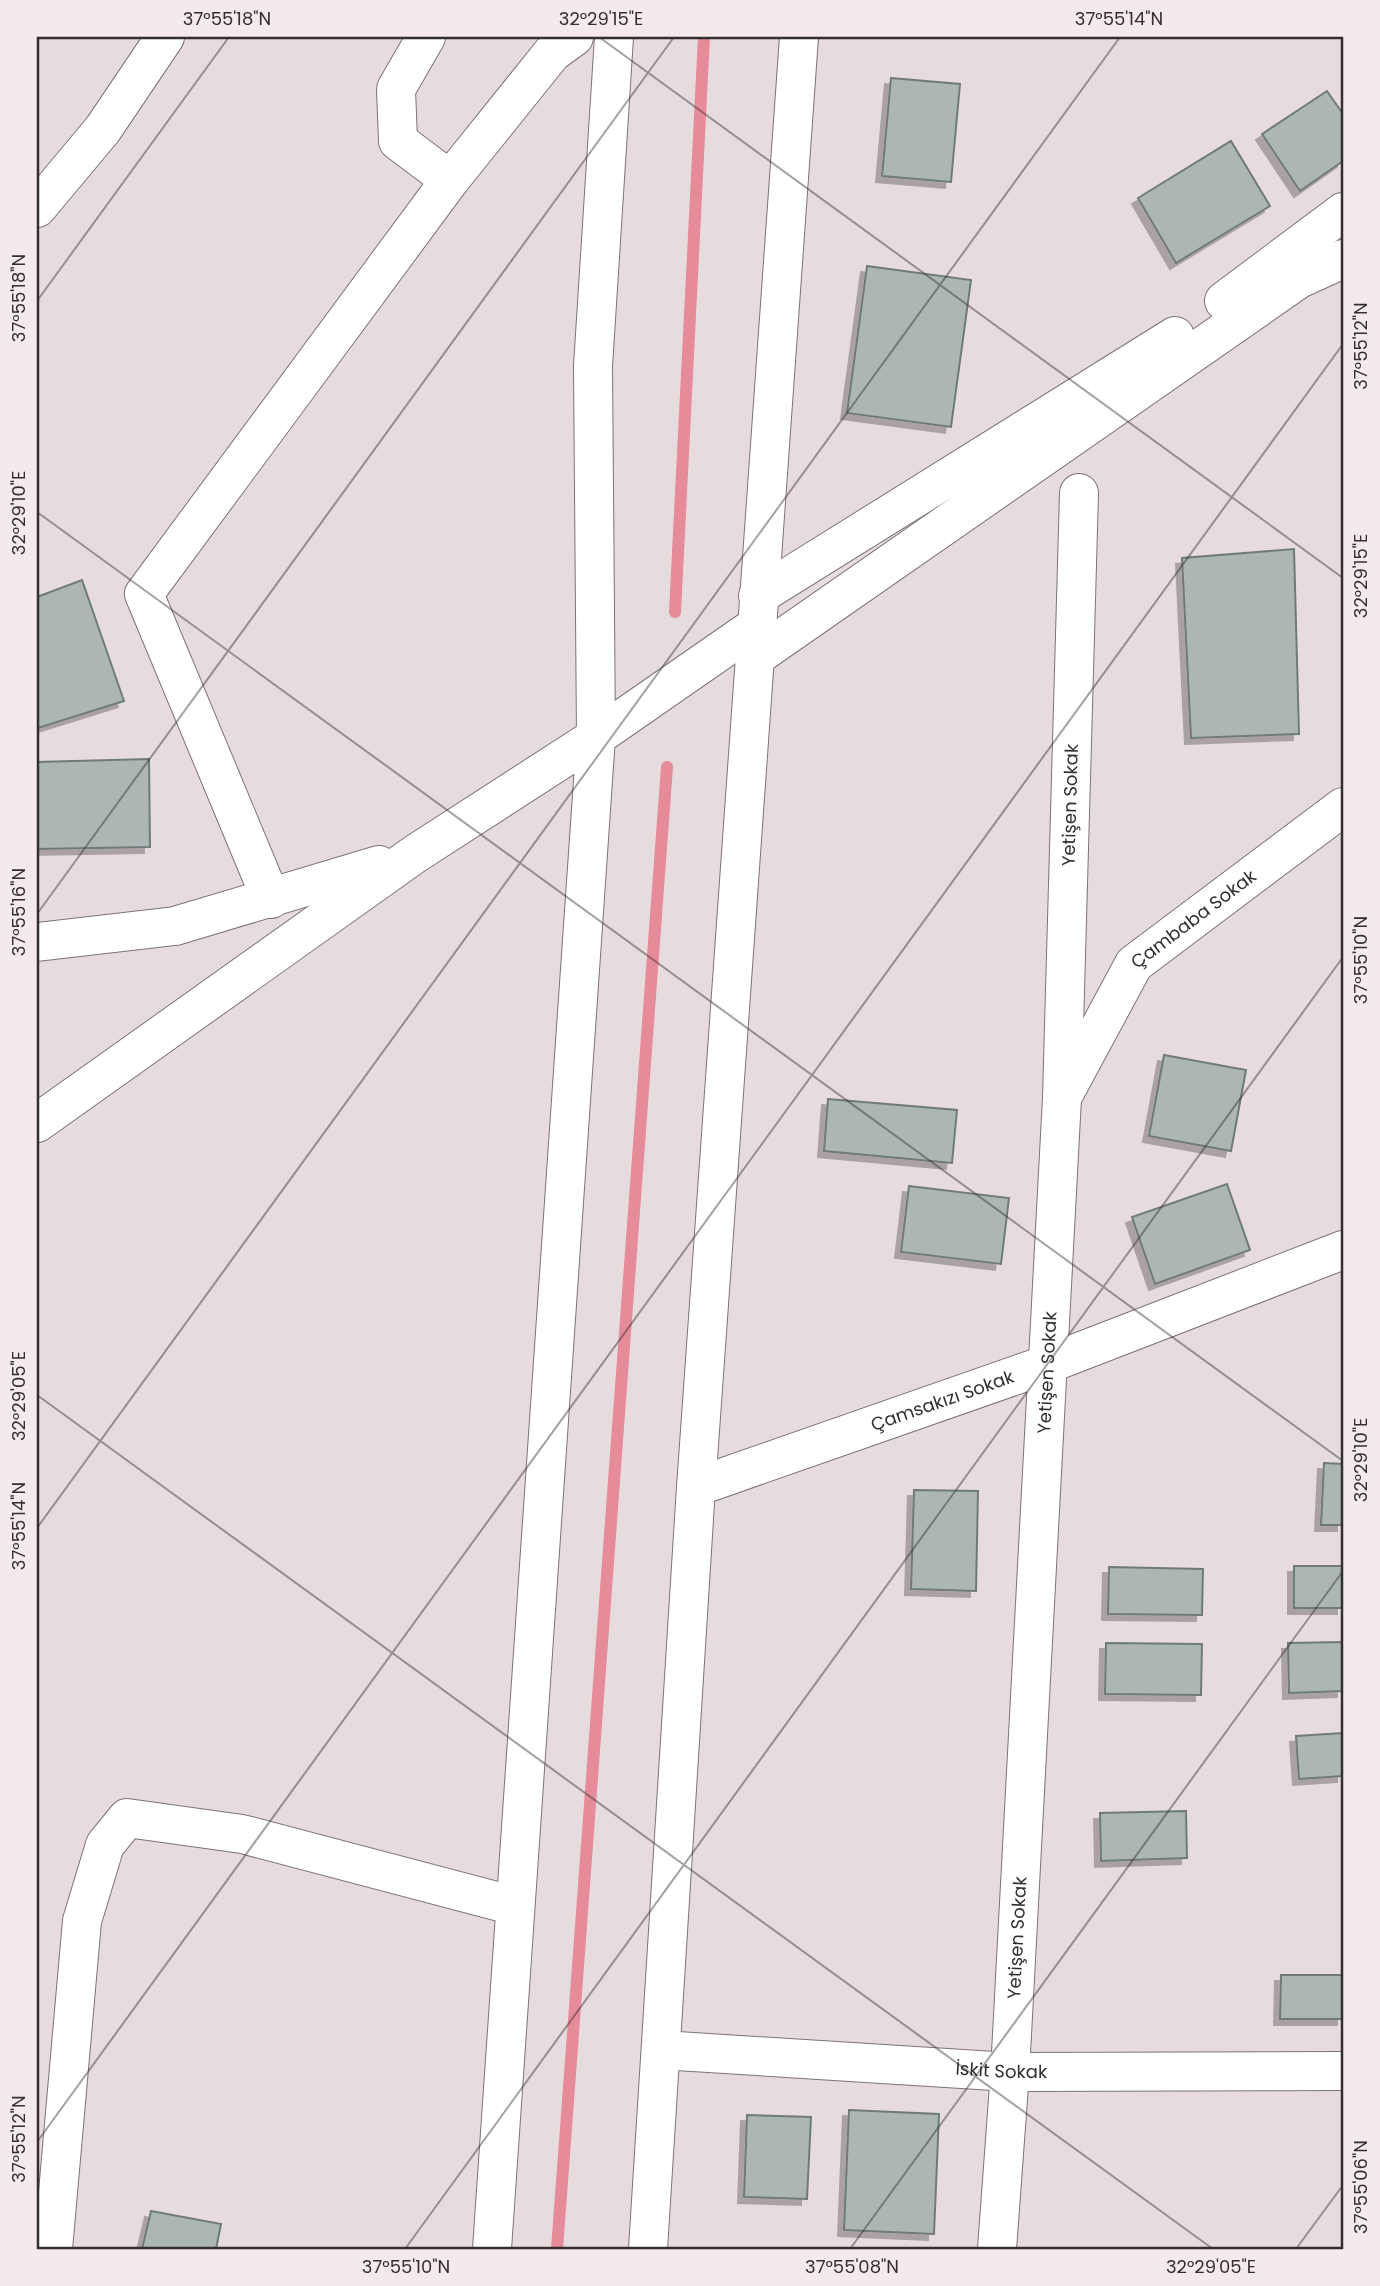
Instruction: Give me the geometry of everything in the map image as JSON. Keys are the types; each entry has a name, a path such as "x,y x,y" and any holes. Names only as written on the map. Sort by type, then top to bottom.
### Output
{"street":[{"path":"37,208 103,129 164,37"},
{"path":"426,37 396,89 398,141 450,180"},
{"path":"271,899 144,594 450,180 552,53 574,37"},
{"path":"492,2249 596,737 593,366 614,37"},
{"path":"648,2249 696,1487 799,37"},
{"path":"37,1124 415,854 596,737 1186,328 1343,212"},
{"path":"756,627 1300,279 1343,259"},
{"name":"Yetişen Sokak","path":"997,2249 1010,2072 1062,1098 1079,493"},
{"name":"Çambaba Sokak","path":"1062,1098 1134,964 1343,807"},
{"path":"37,942 175,926 415,854"},
{"name":"Çamsakızı Sokak","path":"696,1487 1048,1364 1343,1250"},
{"path":"53,2249 82,1921 105,1845 127,1818 242,1834 515,1906"},
{"name":"İskit Sokak","path":"661,2050 1010,2072 1343,2071"}],"building":[{"path":"891,78 960,84 951,182 882,176"},
{"path":"1327,91 1343,114 1343,161 1300,191 1262,134"},
{"path":"1231,141 1270,206 1176,263 1138,198"},
{"path":"867,266 971,280 951,427 847,413"},
{"path":"1294,549 1299,734 1191,738 1182,558"},
{"path":"82,580 124,701 38,728 37,597"},
{"path":"149,759 150,847 37,849 37,762"},
{"path":"1164,1055 1246,1070 1231,1151 1149,1136"},
{"path":"828,1099 957,1110 952,1163 824,1151"},
{"path":"1227,1184 1250,1250 1155,1284 1132,1217"},
{"path":"909,1186 1009,1198 1001,1264 901,1252"},
{"path":"1324,1463 1343,1464 1343,1525 1321,1525"},
{"path":"914,1490 978,1491 976,1591 911,1589"},
{"path":"1294,1566 1343,1566 1343,1608 1294,1608"},
{"path":"1109,1567 1203,1569 1202,1615 1108,1614"},
{"path":"1343,1642 1343,1691 1289,1693 1288,1643"},
{"path":"1106,1643 1202,1644 1201,1695 1105,1694"},
{"path":"1343,1733 1343,1776 1299,1779 1296,1736"},
{"path":"1186,1811 1187,1858 1101,1861 1100,1813"},
{"path":"1281,1975 1343,1975 1343,2019 1280,2019"},
{"path":"849,2110 939,2114 934,2234 844,2230"},
{"path":"747,2115 811,2117 807,2199 744,2197"},
{"path":"151,2211 221,2224 216,2249 142,2249"}],"waterway":[{"path":"675,612 704,37"},
{"path":"557,2249 667,767"}]}
